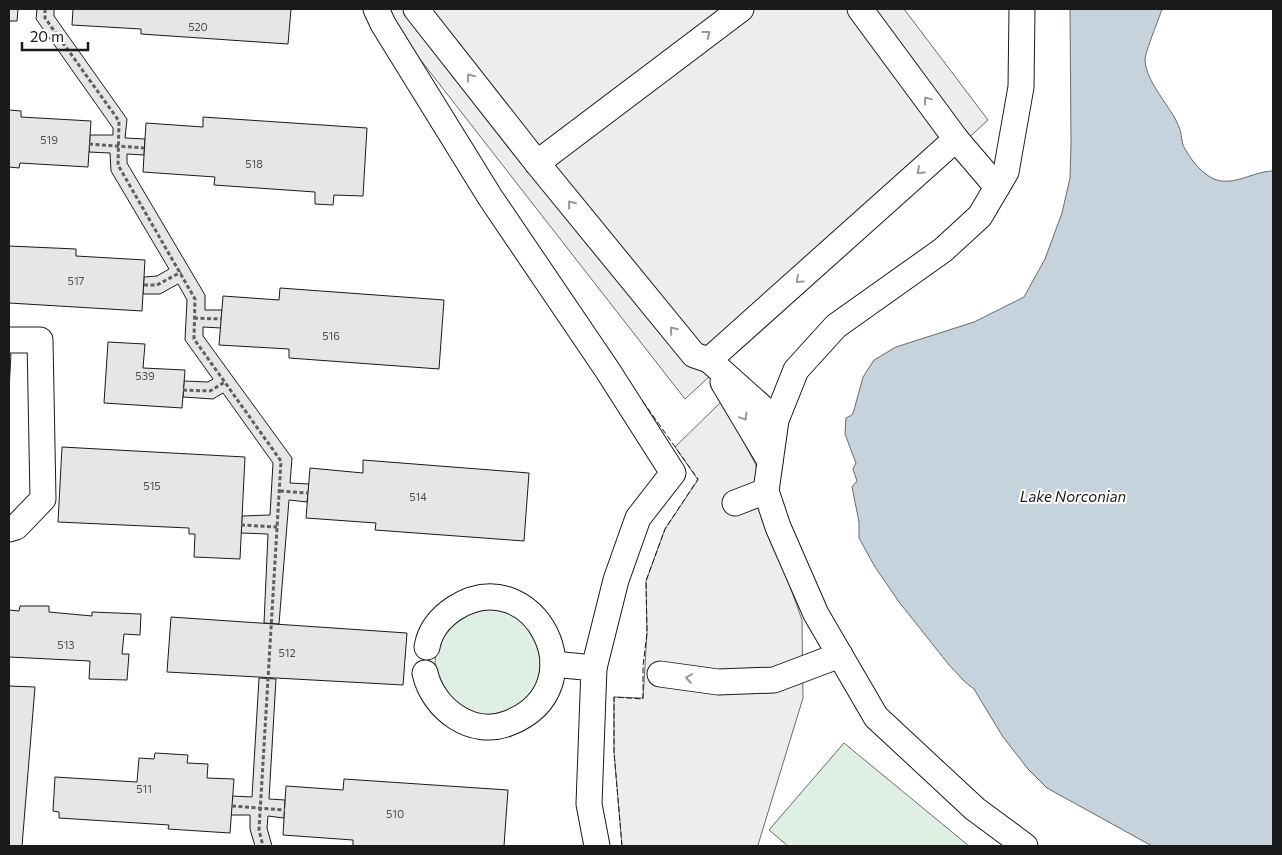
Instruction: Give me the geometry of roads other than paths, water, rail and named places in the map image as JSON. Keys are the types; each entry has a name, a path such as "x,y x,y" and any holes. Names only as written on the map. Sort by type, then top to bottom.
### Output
{"street":[{"path":"376,9 383,24 490,197 608,371 674,473 638,518 616,580 594,668 589,804 597,846"},
{"path":"416,9 537,163 694,355 709,360 776,420"},
{"path":"860,9 956,139 997,187"},
{"path":"1022,9 1021,87 1006,172 980,216 943,250 836,326 796,370 776,420 766,492 778,527 816,614 876,717 974,808 1025,846"},
{"path":"537,163 738,11"},
{"path":"709,360 956,139"},
{"path":"9,340 40,340 43,499 16,527 9,529"},
{"path":"709,360 770,461"},
{"path":"736,503 766,492"},
{"path":"425,673 433,694 443,708 456,718 471,724 488,727 504,725 520,719 533,709 544,696 551,681 554,664 552,646 544,629 533,614 517,604 500,598 482,598 464,602 448,612 432,631 427,646"},
{"path":"660,674 718,682 774,680 840,655"},
{"path":"554,664 594,668"}],"water":[{"name":"Lake Norconian","path":"1070,9 1162,9 1146,56 1146,69 1154,86 1175,119 1184,147 1191,158 1205,173 1221,181 1236,180 1258,173 1273,171 1273,846 1152,846 1047,788 1028,769 1003,737 974,689 949,665 899,602 875,567 859,538 859,522 852,487 857,481 853,469 856,463 845,434 846,418 852,415 863,377 874,360 896,347 974,322 1024,297 1045,259 1062,213 1070,178"}]}
